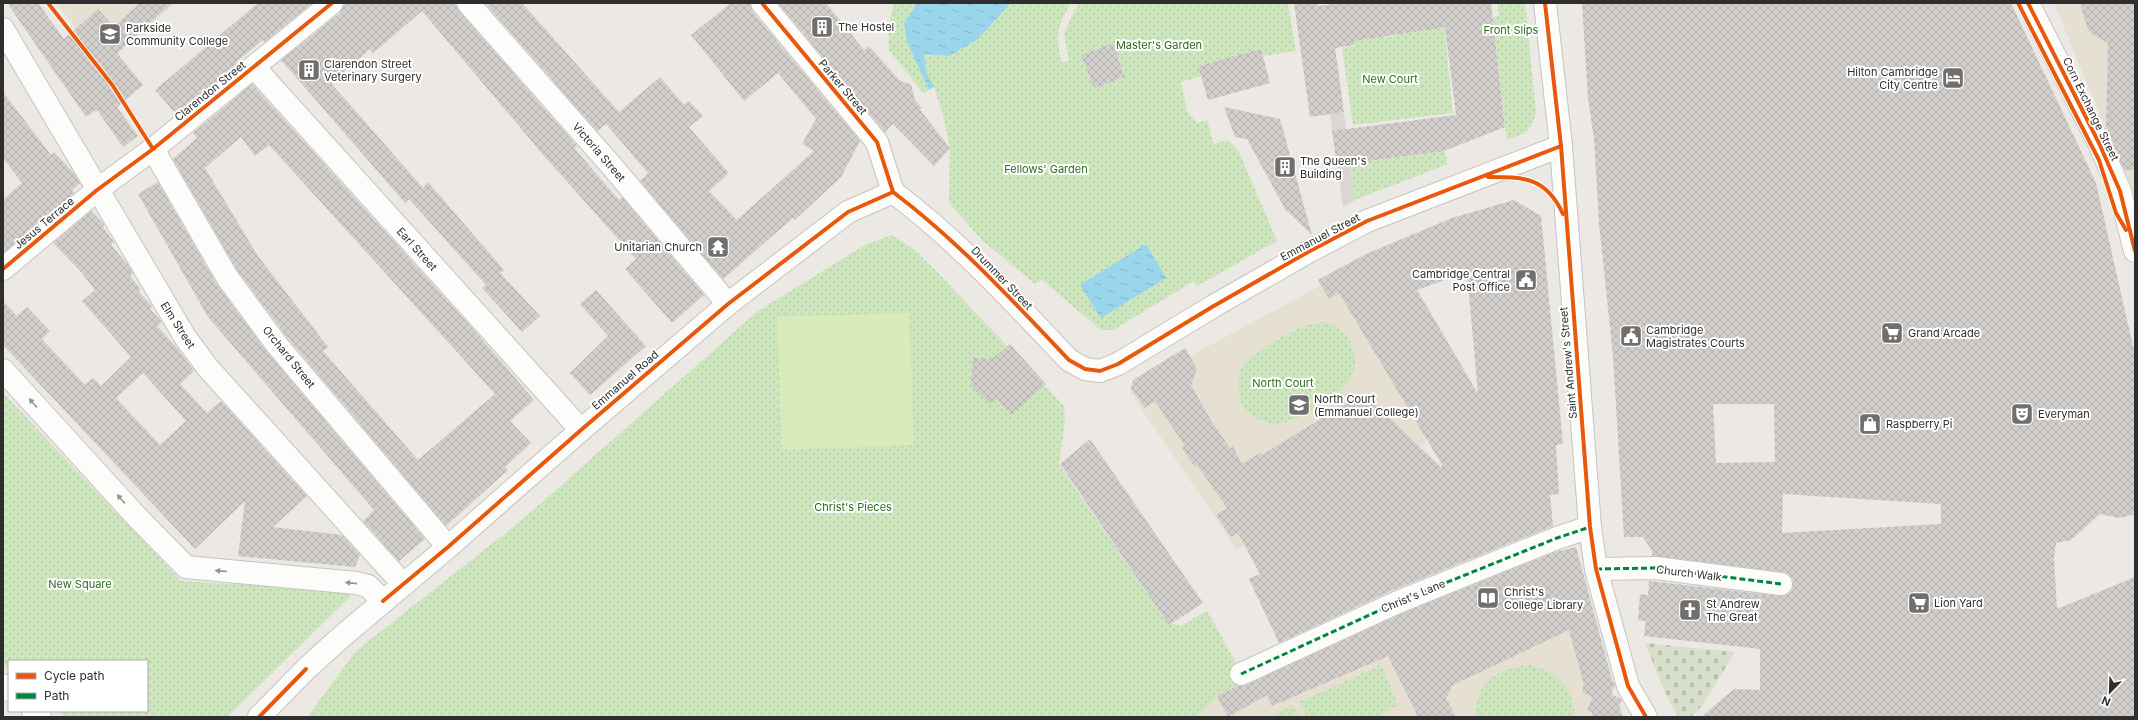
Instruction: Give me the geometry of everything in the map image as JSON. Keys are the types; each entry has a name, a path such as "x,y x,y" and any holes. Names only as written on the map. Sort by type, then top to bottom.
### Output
{"street":[{"name":"Clarendon Street","path":"97,190 154,149 332,3"},
{"name":"Victoria Street","path":"468,3 614,169 728,304"},
{"name":"Parker Street","path":"762,3 877,142 893,192"},
{"name":"Saint Andrew's Street","path":"1545,3 1561,146 1590,527 1596,569 1628,686 1644,716"},
{"name":"Corn Exchange Street","path":"2028,3 2102,150 2120,191 2135,250"},
{"name":"Elm Street","path":"3,29 184,337 208,368 403,584"},
{"name":"Earl Street","path":"254,67 581,430"},
{"name":"Emmanuel Street","path":"1100,371 1118,364 1218,303 1308,252 1367,221 1561,146"},
{"name":"Orchard Street","path":"154,149 227,277 272,338 448,547"},
{"name":"Jesus Terrace","path":"3,269 97,190"},
{"name":"Emmanuel Road","path":"259,717 306,669 383,601 448,547 728,304 848,212 893,192"},
{"name":"Drummer Street","path":"893,192 929,219 973,260 1069,360 1085,369 1100,371"},
{"path":"3,370 135,515 186,567 356,583 368,586 383,601"},
{"name":"Christ's Lane","path":"1241,674 1398,602 1557,538 1590,527"},
{"name":"Church Walk","path":"1596,569 1656,568 1781,584"}],"shaded area":[{"name":"Parkside Community College","path":"56,3 175,3 105,65"},
{"path":"2054,3 2135,3 2135,195 2120,156 2100,115"},
{"path":"1344,112 1355,200 1343,207 1330,114"},
{"name":"North Court (Emmanuel College)","path":"1372,251 1390,285 1399,320 1426,305 1465,371 1468,417 1425,441 1426,443 1329,492 1237,550 1130,392 1133,380 1185,348 1190,356 1320,286 1318,280"},
{"path":"1576,547 1612,680 1615,684 1611,687 1615,699 1618,698 1621,701 1619,704 1623,717 1196,717 1217,696 1258,675 1398,615 1400,619 1491,574"}],"green space":[{"path":"894,3 917,3 904,23 907,42 929,90 924,94 889,50 888,29"},
{"name":"Fellows' Garden","path":"1011,3 1071,3 1060,25 1058,38 1058,46 1062,63 1069,60 1064,34 1074,11 1080,3 1288,3 1296,51 1263,56 1261,49 1198,66 1201,76 1181,82 1187,111 1197,123 1207,120 1214,144 1228,140 1238,150 1277,241 1197,286 1194,281 1113,330 1101,330 1042,280 1035,284 983,241 949,203 950,148 942,111 934,87 926,72 924,54 949,56 977,40","holes":["1113,43 1125,77 1094,88 1081,55"]},
{"name":"Front Slips","path":"1497,3 1525,3 1536,112 1532,124 1527,131 1519,136 1507,140 1493,17 1499,16"},
{"name":"New Court","path":"1444,24 1453,113 1353,125 1342,48 1355,46 1353,36 1381,32 1384,37 1397,36 1398,30 1423,27 1424,31 1426,30 1426,26"},
{"path":"1444,151 1448,164 1355,200 1351,163"},
{"name":"Christ's Pieces","path":"892,235 912,248 936,271 1064,406 1065,422 1059,465 1167,622 1180,626 1207,611 1246,681 1217,696 1196,717 307,717 356,651 522,520 758,311 865,245"},
{"path":"909,313 914,445 782,450 777,317"},
{"name":"North Court","path":"1325,322 1341,331 1352,345 1355,362 1354,371 1350,380 1344,387 1325,402 1313,410 1289,421 1278,424 1270,423 1249,413 1241,403 1238,388 1240,372 1245,362 1266,347 1299,328"},
{"name":"New Square","path":"3,393 181,581 341,590 348,592 351,596 227,717 65,717 59,712 148,712 148,660 8,660 8,669 3,665"},
{"path":"1645,643 1735,652 1702,706 1691,717 1678,717 1665,693"},
{"path":"1381,665 1398,705 1376,717 1307,717 1299,702"},
{"path":"1530,665 1556,677 1568,690 1574,707 1574,717 1476,717 1476,705 1479,695 1484,686 1491,679 1499,673 1509,669"},
{"path":"1293,705 1299,717 1271,717"}],"water":[{"path":"917,3 1011,3 977,40 949,56 924,54 926,72 934,87 929,90 907,42 904,23"},
{"path":"1146,244 1166,278 1101,318 1080,285"}],"building":[{"path":"7,3 38,3 64,39 98,9 114,27 140,3 172,3 117,53 143,85 117,107 138,136 123,147 97,110 86,117"},
{"path":"258,3 312,3 265,42 263,40 236,62 237,64 176,114 155,90"},
{"path":"344,3 456,3 459,11 577,146 574,148 619,200 622,197 704,295 672,323 625,269 636,259 545,157 422,11 373,53 370,49 331,83 423,188 428,182 504,270 500,273 540,316 522,332 482,288 486,285 409,199 405,203 281,60 340,13"},
{"path":"485,3 522,3 619,112 660,77 684,105 689,101 703,116 689,127 729,173 709,191 737,220 814,151 802,144 816,119 778,73 744,101 691,35 731,3 750,3 752,11 860,141 841,177 795,220 793,218 723,279 640,181 648,173 606,124 597,131"},
{"path":"778,3 826,3 864,50 869,46 899,80 911,85 915,100 922,108 920,110 950,148 934,166 893,124 885,132"},
{"path":"1294,3 1317,3 1317,6 1342,3 1491,3 1505,127 1444,151 1337,165 1332,131 1456,115 1445,27 1354,41 1354,45 1335,48 1344,112 1310,117"},
{"path":"1582,3 2011,3 2096,183 2135,355 2135,514 2119,518 2100,514 2071,540 2056,543 2054,558 2057,609 2135,577 2135,717 1701,717 1734,689 1760,690 1760,649 1644,636 1646,621 1638,620 1640,594 1648,595 1649,581 1780,596 1791,592 1793,580 1789,574 1783,572 1652,556 1652,551 1643,537 1624,537 1613,356 1599,223 1594,138 1588,99","holes":["1713,404 1774,404 1775,462 1716,463","1783,494 1941,504 1941,524 1782,533"]},
{"path":"2080,3 2135,3 2135,170 2124,170 2106,128 2108,43 2088,30"},
{"path":"1113,43 1125,77 1094,88 1081,55"},
{"path":"1261,49 1270,83 1208,100 1198,66"},
{"path":"252,84 473,329 534,400 510,421 531,443 505,467 508,470 446,526 287,337 237,270 173,159 197,138 193,133","holes":["241,137 255,156 269,145 495,394 418,460 323,351 328,347 258,256 205,168"]},
{"path":"3,92 51,155 54,152 73,172 80,183 72,191 74,193 3,253 3,200 22,183 3,158"},
{"name":"The Queen's Building","path":"1224,107 1280,119 1312,235 1285,209 1247,139 1235,137"},
{"path":"158,182 216,283 267,352 425,539 399,561 363,521 374,510 208,317 138,194"},
{"path":"1514,200 1541,216 1563,444 1556,445 1559,494 1550,495 1553,526 1393,590 1279,643 1249,579 1260,574 1238,533 1231,537 1216,515 1227,508 1197,465 1195,467 1182,448 1185,446 1155,401 1145,408 1131,388 1133,380 1185,348 1197,368 1191,385 1212,422 1230,448 1233,447 1242,464 1260,453 1262,455 1363,393 1441,467 1442,465 1339,293 1329,299 1318,280 1366,254 1452,218","holes":["1467,272 1478,394 1417,290"]},
{"path":"91,211 104,224 103,227 114,242 111,245 133,273 130,276 141,289 138,291 152,306 150,309 162,322 157,326 178,349 194,371 180,384 207,413 221,401 307,496 273,527 342,535 360,555 355,567 238,556 245,501 195,549 3,345 3,301 17,316 27,307 50,331 42,339 85,385 93,378 101,386 131,357 82,301 95,290 81,272 53,243","holes":["143,373 186,421 160,445 116,398"]},
{"path":"596,290 646,346 590,395 570,373 608,336 580,304"},
{"path":"1010,344 1046,384 1011,415 996,398 990,404 971,386 973,358 992,359"},
{"path":"1090,439 1203,603 1169,625 1060,464"},
{"path":"1576,547 1612,680 1615,685 1611,694 1622,700 1619,706 1623,717 1593,717 1592,712 1587,710 1593,697 1582,692 1584,685 1569,630 1453,685 1446,698 1456,717 1418,717 1388,656 1272,706 1267,695 1228,717 1217,696 1238,686 1246,685 1403,613 1555,552"}],"marked path":[{"path":"1241,674 1398,602 1557,538 1590,527"},
{"path":"1596,569 1656,568 1781,584"}],"cycle path":[{"path":"48,3 113,86 153,149"},
{"path":"3,269 97,190 153,149 332,3"},
{"path":"762,3 877,142 893,192"},
{"path":"1545,3 1561,146 1590,527 1596,569 1628,686 1646,717"},
{"path":"2018,3 2099,160 2116,213 2126,230"},
{"path":"2028,3 2099,143 2120,191 2135,251"},
{"path":"893,192 962,251 1006,294 1069,360 1085,369 1100,371 1118,364 1212,307 1308,252 1367,221 1561,146"},
{"path":"1488,177 1523,179 1533,182 1541,186 1549,193 1563,214"},
{"path":"383,601 448,547 728,304 848,212 893,192"},
{"path":"259,717 306,669"}],"place":[{"name":"The Hostel","path":"822,27"},
{"name":"Parkside Community College","path":"110,34"},
{"name":"Clarendon Street Veterinary Surgery","path":"309,70"},
{"name":"Hilton Cambridge City Centre","path":"1953,78"},
{"name":"The Queen's Building","path":"1285,167"},
{"name":"Unitarian Church","path":"718,247"},
{"name":"Cambridge Central Post Office","path":"1526,280"},
{"name":"Grand Arcade","path":"1892,333"},
{"name":"Cambridge Magistrates Courts","path":"1631,336"},
{"name":"North Court (Emmanuel College)","path":"1299,405"},
{"name":"Everyman","path":"2022,414"},
{"name":"Raspberry Pi","path":"1870,424"},
{"name":"Christ's College Library","path":"1488,598"},
{"name":"Lion Yard","path":"1919,603"},
{"name":"St Andrew The Great","path":"1690,610"}],"park label":[{"name":"Master's Garden","path":"1159,45"}]}
